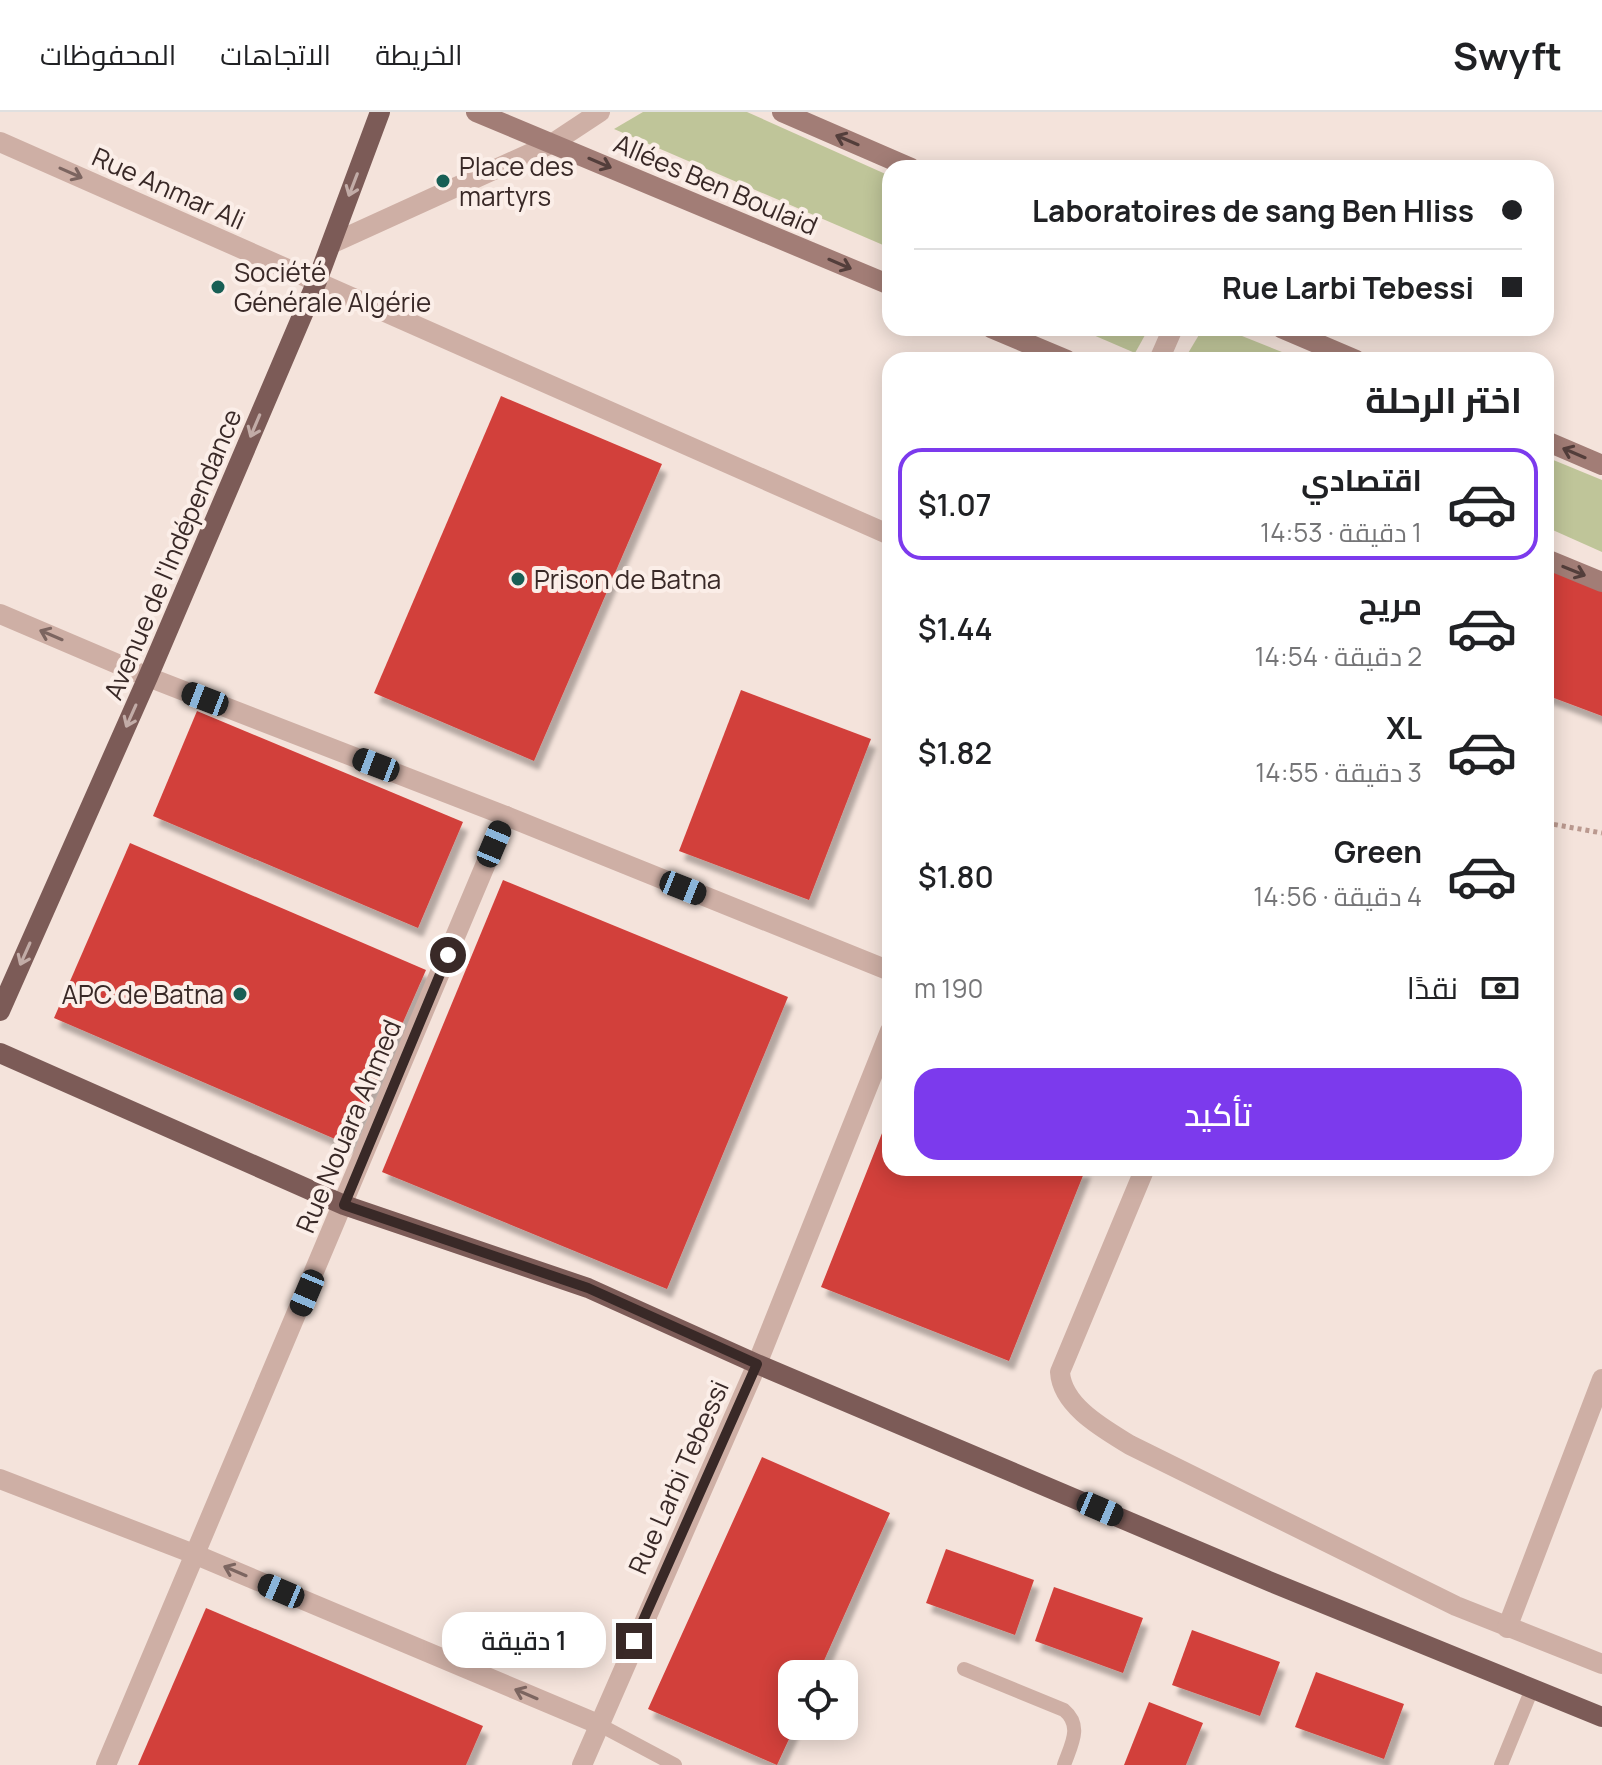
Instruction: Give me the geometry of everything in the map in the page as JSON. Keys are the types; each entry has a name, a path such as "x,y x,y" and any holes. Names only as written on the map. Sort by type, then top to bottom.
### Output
{"main road":[{"name":"Avenue de l'Indépendance","path":"0,1011 148,677 317,281 380,112"},
{"name":"Allées Ben Boulaid","path":"476,112 882,282"},
{"path":"782,112 893,160"},
{"path":"1010,336 1048,352"},
{"path":"1300,336 1337,352"},
{"path":"1554,444 1602,465"},
{"path":"1554,562 1602,582"},
{"path":"0,1053 344,1205 588,1288 757,1364 1271,1582 1602,1717"}],"street":[{"path":"331,244 553,143 600,112"},
{"name":"Rue Anmar Ali","path":"0,142 882,531"},
{"path":"0,614 148,677 506,816 882,968"},
{"name":"Rue Nouara Ahmed","path":"106,1765 506,816"},
{"name":"Rue Larbi Tebessi","path":"582,1765 757,1364 882,1051"},
{"path":"1142,1176 1060,1372 1067,1393 1088,1416 1130,1445 1456,1606 1602,1664"},
{"path":"1507,1628 1602,1379"},
{"path":"0,1479 194,1554 598,1724"}],"lane":[{"path":"964,1669 1064,1710 1071,1716 1075,1729 1064,1765"},
{"path":"1501,1765 1532,1689"},
{"path":"598,1724 675,1765"}],"path":[{"path":"1554,824 1602,833"}],"green space":[{"path":"643,112 747,112 882,172 882,245 614,129"},
{"path":"1096,336 1145,336 1133,352"},
{"path":"1198,336 1242,336 1282,352 1189,352"},
{"path":"1554,460 1602,480 1602,552 1554,531"}],"building":[{"name":"Prison de Batna","path":"501,396 662,464 534,761 374,693"},
{"path":"1554,564 1602,585 1602,716 1554,698"},
{"path":"741,690 871,739 809,900 679,851"},
{"path":"197,711 463,822 418,928 153,816"},
{"name":"APC de Batna","path":"130,843 426,970 349,1145 54,1018"},
{"path":"503,880 788,997 667,1289 382,1172"},
{"path":"882,1133 882,1176 1083,1176 1009,1361 821,1287"},
{"path":"762,1457 890,1513 824,1660 778,1660 778,1740 789,1740 777,1765 648,1709"},
{"path":"946,1549 1034,1580 1015,1635 926,1603"},
{"path":"1054,1587 1143,1618 1123,1673 1035,1641"},
{"path":"206,1608 483,1726 466,1765 138,1765"},
{"path":"1192,1630 1280,1662 1260,1716 1172,1685"},
{"path":"1316,1672 1404,1704 1384,1759 1295,1727"},
{"path":"1149,1702 1203,1723 1186,1765 1124,1765"}],"place":[{"name":"Place des martyrs","path":"443,181"},
{"name":"Société Générale Algérie","path":"218,287"},
{"name":"Prison de Batna","path":"518,579"},
{"name":"APC de Batna","path":"240,994"}],"route":[{"path":"448,955 344,1205 588,1288 757,1364 634,1641"}]}
